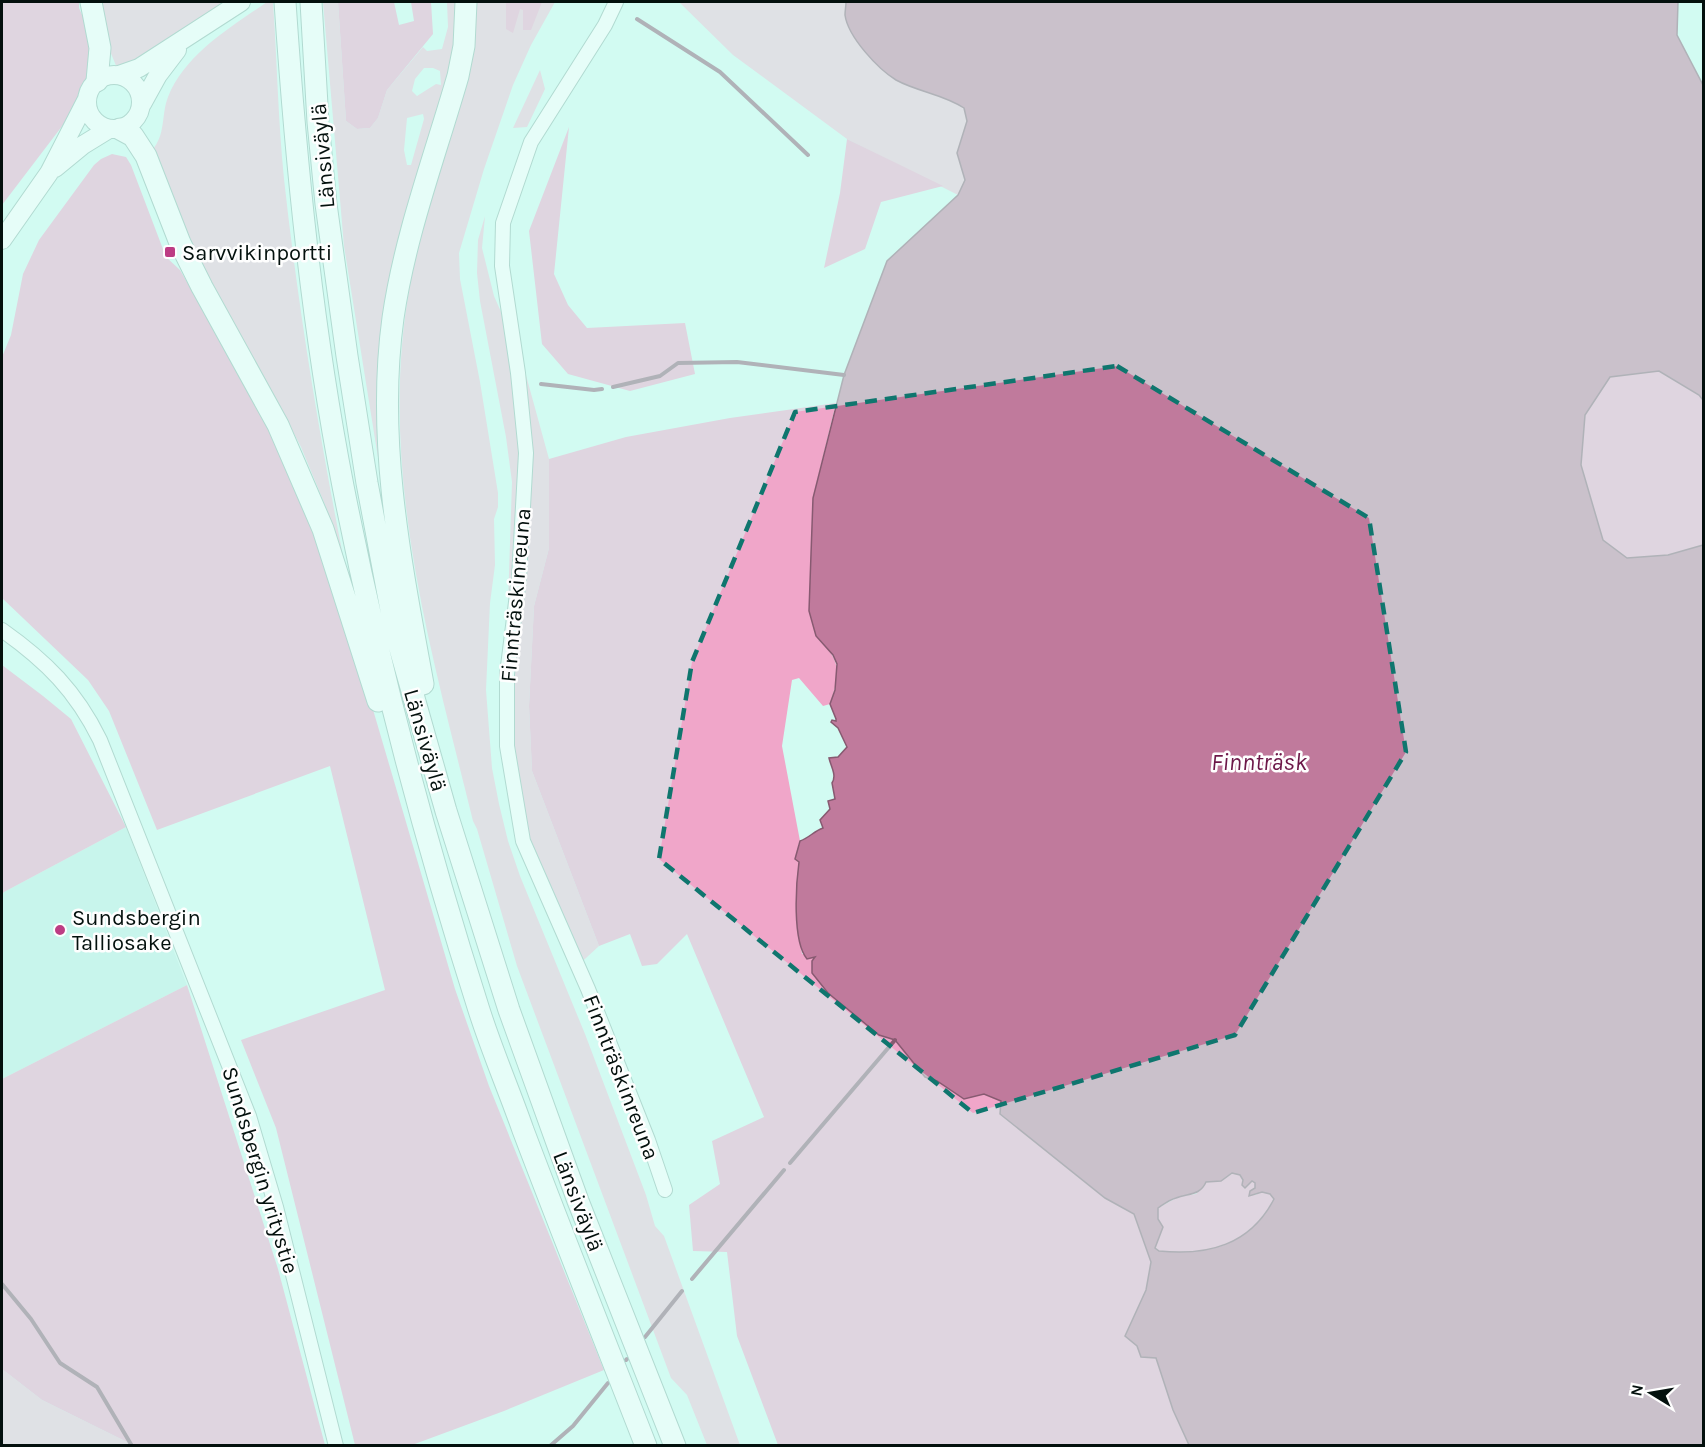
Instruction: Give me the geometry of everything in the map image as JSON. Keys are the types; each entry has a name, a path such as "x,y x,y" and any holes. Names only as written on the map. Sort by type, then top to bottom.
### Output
{"highway":[{"path":"91,2 100,48 92,90"},
{"name":"Länsiväylä","path":"285,2 293,121 322,360 343,484 375,634 419,810 480,1014 549,1200 646,1446"},
{"name":"Länsiväylä","path":"311,2 318,122 326,204 365,471 395,631 446,811 509,1010 578,1201 675,1446"},
{"path":"446,811 392,500 387,404 388,361 393,317 402,273 458,76 464,46 466,2"},
{"path":"114,129 133,136 146,156 180,243 278,425 323,528 386,727 419,810"}],"main road":[{"path":"2,240 49,173 92,90 105,76 119,75 139,68 241,2"},
{"path":"49,173 83,145 114,129 134,122 158,75 184,41"},
{"path":"119,75 128,78 138,88 142,104"},
{"path":"92,90 90,115 100,126 114,129"}],"street":[{"name":"Finnträskinreuna","path":"616,2 605,24 531,142 503,223 502,266 518,373 526,453 519,578 507,674 507,746 522,841 588,989 648,1140 665,1190"},
{"name":"Sundsbergin yritystie","path":"2,630 65,683 79,702 100,740 249,1116 279,1218 336,1446"}],"highlighted area":[{"path":"1117,366 1369,518 1406,752 1235,1035 973,1113 659,859 692,662 795,412"}],"shaded area":[{"path":"2,2 79,2 79,8 88,28 92,52 90,73 79,93 72,116 2,205"},
{"path":"98,2 225,2 132,66 117,68 103,34"},
{"path":"267,2 273,2 282,157 296,275 318,418 344,561 325,505 301,447 196,260 152,150 159,138 168,97 186,68 210,43"},
{"path":"323,2 338,2 346,121 357,129 370,128 378,118 387,90 423,47 427,51 442,49 448,27 447,2 460,2 460,35 409,215 380,470 344,246","holes":["424,68 440,71 441,85 436,84 417,96 412,91 415,79","423,114 424,119 411,165 407,165 404,150 407,118"]},
{"path":"338,2 394,2 399,25 414,21 411,2 431,2 433,34 387,90 378,118 370,128 357,129 346,121"},
{"path":"474,2 555,2 531,45 513,85 484,169 459,253 460,279 498,493 498,507 494,519 495,565 490,603 486,690 492,768 508,841 520,876 585,1034 646,1195 655,1226 664,1236 740,1445 707,1445 687,1395 671,1378 517,966 473,821 440,690 413,558 404,492 400,425 401,358 409,290 420,238 467,85 471,60"},
{"path":"506,2 542,2 531,30 523,30 523,10 520,9 513,33 506,29"},
{"path":"679,2 846,2 849,23 861,45 874,61 890,75 907,85 947,99 964,108 967,121 957,153 965,180 958,195 847,139 733,55"},
{"path":"540,70 545,89 527,127 513,128"},
{"path":"569,127 554,274 568,305 587,328 685,323 695,374 630,391 568,374 542,344 529,231"},
{"path":"847,139 943,186 881,202 865,249 824,268 840,193"},
{"path":"112,154 126,157 131,165 166,257 180,270 259,406 321,546 352,638 455,989 489,1086 604,1370 504,1411 412,1445 355,1445 276,1128 241,1040 385,990 330,766 157,830 109,711 88,680 2,598 2,357 11,335 23,274 39,240 94,165"},
{"path":"485,216 482,248 494,296 521,357 549,459 549,548 534,606 529,706 532,771 599,946 573,970 519,831 501,699 508,604 512,482 477,273 478,240"},
{"path":"1659,371 1700,395 1704,400 1703,545 1668,555 1627,558 1603,540 1581,465 1585,415 1610,377"},
{"path":"836,403 813,498 816,636 834,660 836,683 830,704 823,706 799,678 792,680 782,746 800,841 797,897 802,954 815,956 828,993 879,1035 895,1040 925,1077 937,1081 964,1099 984,1094 1001,1101 1000,1114 1105,1198 1134,1214 1151,1262 1146,1290 1125,1336 1156,1358 1173,1410 1189,1445 778,1445 737,1336 727,1252 693,1251 689,1205 720,1184 712,1141 764,1117 687,934 657,964 642,966 630,934 599,946 532,771 529,706 534,606 549,548 549,459 626,437 730,418"},
{"path":"2,665 71,719 126,827 2,895"},
{"path":"126,827 187,985 2,1079 2,895"},
{"path":"187,985 278,1269 325,1445 133,1445 42,1400 2,1369 2,1079"},
{"path":"1233,1173 1240,1175 1245,1187 1252,1181 1255,1183 1255,1195 1262,1192 1270,1194 1274,1199 1252,1228 1240,1238 1211,1250 1159,1251 1155,1247 1163,1227 1158,1219 1158,1208 1180,1196 1196,1194 1206,1182 1221,1181"},
{"path":"2,1369 42,1400 133,1445 2,1445"}],"water":[{"name":"Finnträsk","path":"846,2 1678,2 1677,35 1703,85 1703,400 1699,395 1659,371 1610,377 1585,415 1581,465 1603,540 1627,558 1668,555 1703,545 1703,1445 1189,1445 1173,1410 1156,1358 1141,1357 1137,1346 1125,1336 1146,1290 1151,1262 1134,1214 1105,1198 1000,1114 1001,1101 984,1094 964,1099 937,1081 925,1077 895,1040 879,1035 828,993 812,973 812,961 815,957 807,959 802,951 797,926 799,862 795,859 800,841 823,828 820,820 830,809 828,801 835,799 832,783 834,774 829,758 838,757 847,747 838,728 831,722 836,721 830,704 835,690 837,664 833,655 816,636 809,611 813,498 844,375 887,261 958,195 965,180 957,153 967,121 964,108 948,99 904,84 881,68 865,52 847,24","holes":["1232,1173 1240,1175 1245,1188 1252,1181 1255,1183 1255,1188 1250,1191 1249,1196 1262,1192 1270,1194 1274,1199 1253,1227 1240,1237 1211,1249 1177,1252 1159,1251 1155,1248 1163,1227 1158,1219 1158,1208 1173,1199 1197,1192 1206,1182 1221,1181"]}],"waterway":[{"path":"637,19 720,72 808,155"},
{"path":"613,387 660,376 678,363 737,362 844,375"},
{"path":"541,384 602,389"},
{"path":"790,1163 895,1040"},
{"path":"692,1279 784,1170"},
{"path":"2,1284 31,1319 60,1363 97,1387 132,1446"},
{"path":"645,1337 682,1291"},
{"path":"550,1446 573,1426 608,1383"}],"place":[{"name":"Sarvvikinportti","path":"170,252"},
{"name":"Sundsbergin Talliosake","path":"60,930"}]}
